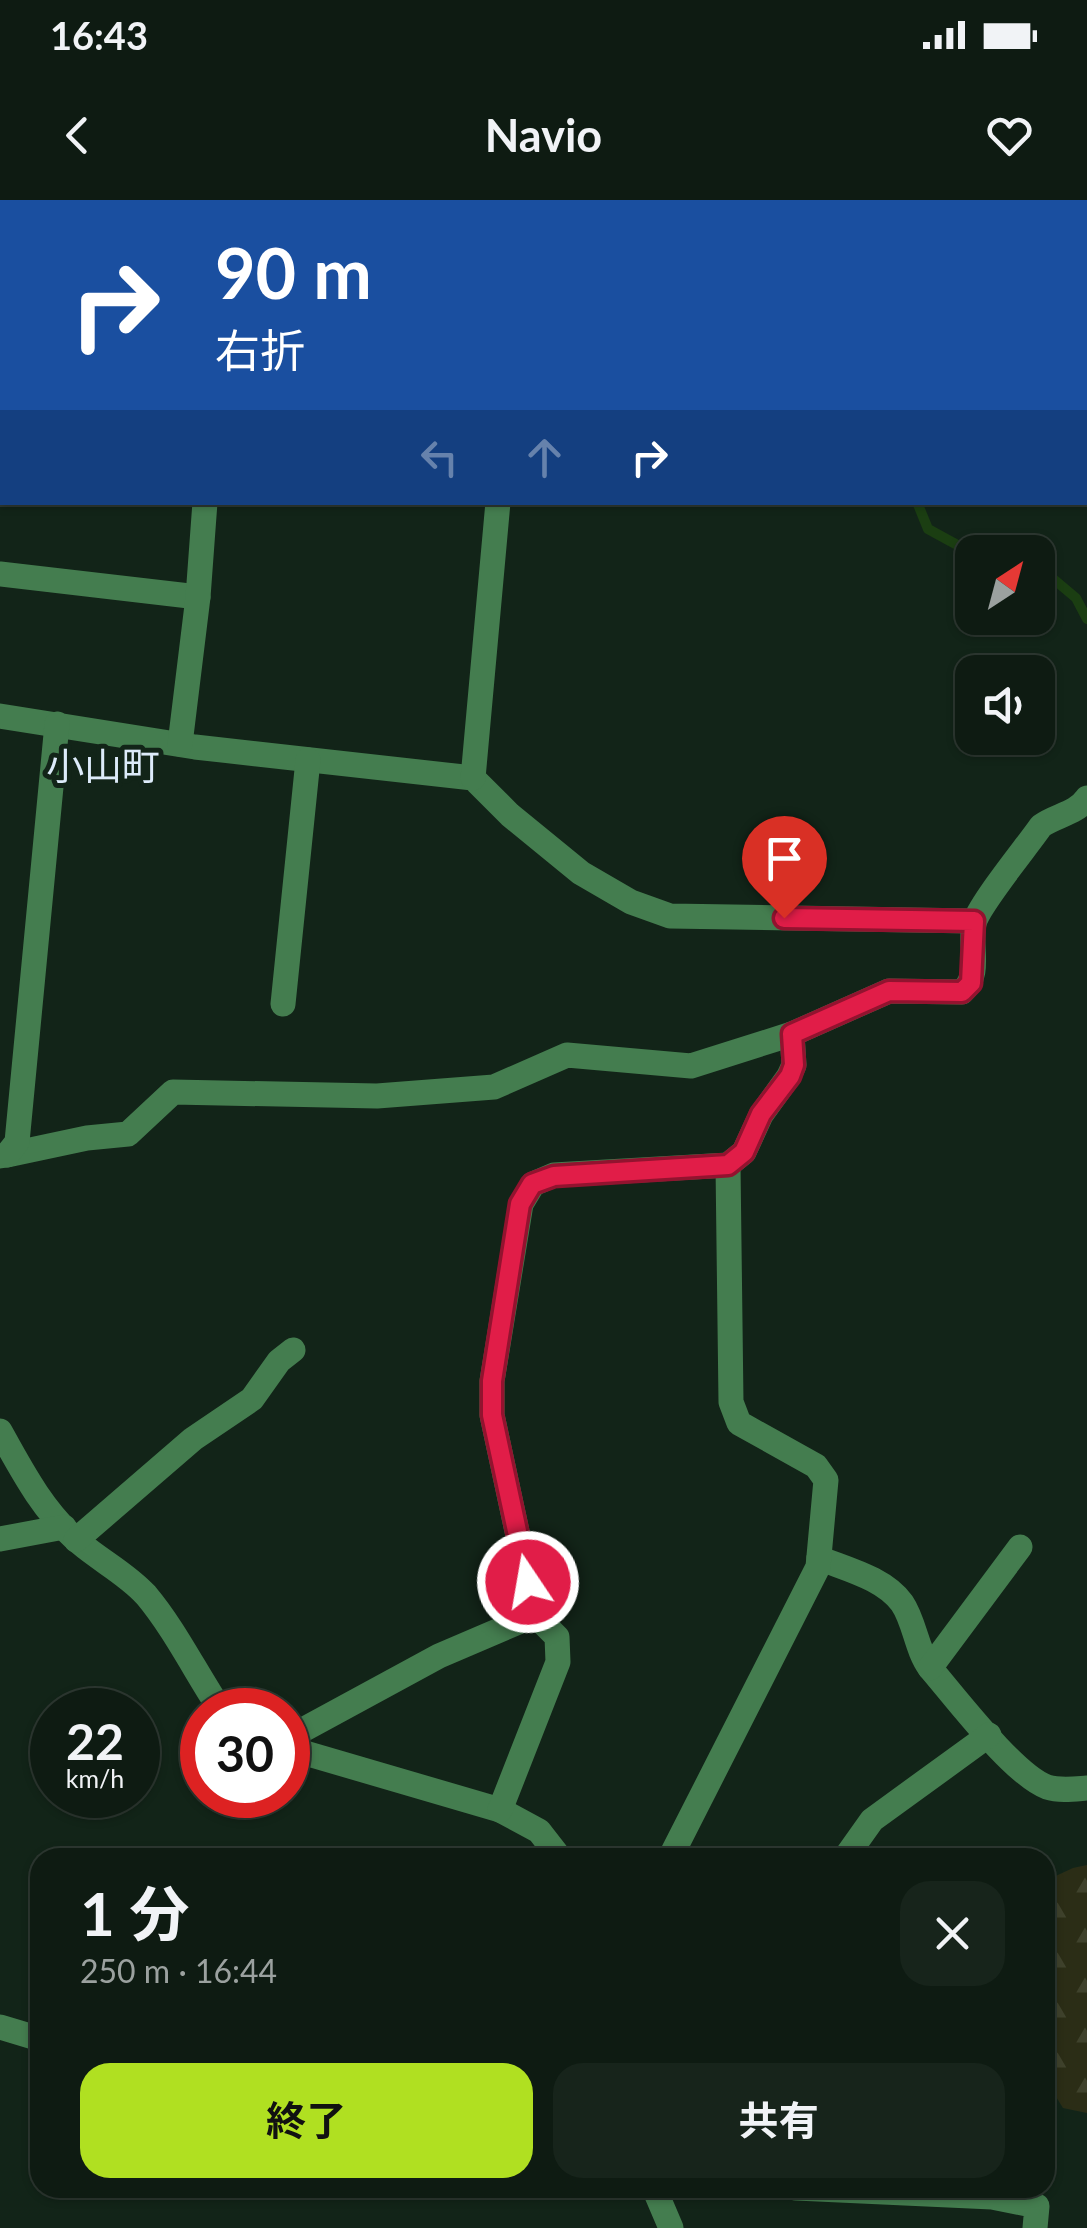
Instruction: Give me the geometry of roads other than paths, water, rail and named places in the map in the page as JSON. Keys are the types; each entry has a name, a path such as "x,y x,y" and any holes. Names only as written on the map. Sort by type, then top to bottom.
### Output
{"street":[{"path":"180,744 198,597 204,505"},
{"path":"473,778 498,505"},
{"path":"0,574 198,597"},
{"path":"0,716 180,744 473,778 510,815 581,873 632,902 670,916 974,921"},
{"path":"4,1155 17,1142 58,724"},
{"path":"284,1004 308,760"},
{"path":"4,1155 128,1134 173,1092 377,1096 494,1088 567,1055 691,1066 792,1034 889,991 962,992 971,983 974,971 974,921 1041,826 1080,808 1087,798"},
{"path":"500,1810 558,1662 556,1638 535,1615 492,1415 492,1381 520,1204 532,1184 554,1176 728,1165 744,1152 761,1114 790,1076 794,1065 792,1034"},
{"path":"675,1848 818,1567 826,1480 816,1466 739,1423 731,1402 728,1165"},
{"path":"0,1539 70,1534 193,1439 252,1399 279,1361 293,1350"},
{"path":"0,1431 25,1478 70,1534 147,1597 206,1688"},
{"path":"930,1668 1020,1548"},
{"path":"819,1558 872,1580 903,1604 921,1656 1034,1780 1058,1789 1087,1788"},
{"path":"310,1726 439,1656 535,1615"},
{"path":"852,1848 872,1820 989,1735"},
{"path":"310,1754 500,1810 539,1831 552,1848"},
{"path":"0,2027 30,2036"},
{"path":"658,2198 671,2228"},
{"path":"1001,2198 1036,2206 1036,2228"}],"waterway":[{"path":"918,505 928,529 955,544"},
{"path":"1055,580 1076,598 1087,619"}],"district":[{"name":"小山町","path":"103,765"}]}
